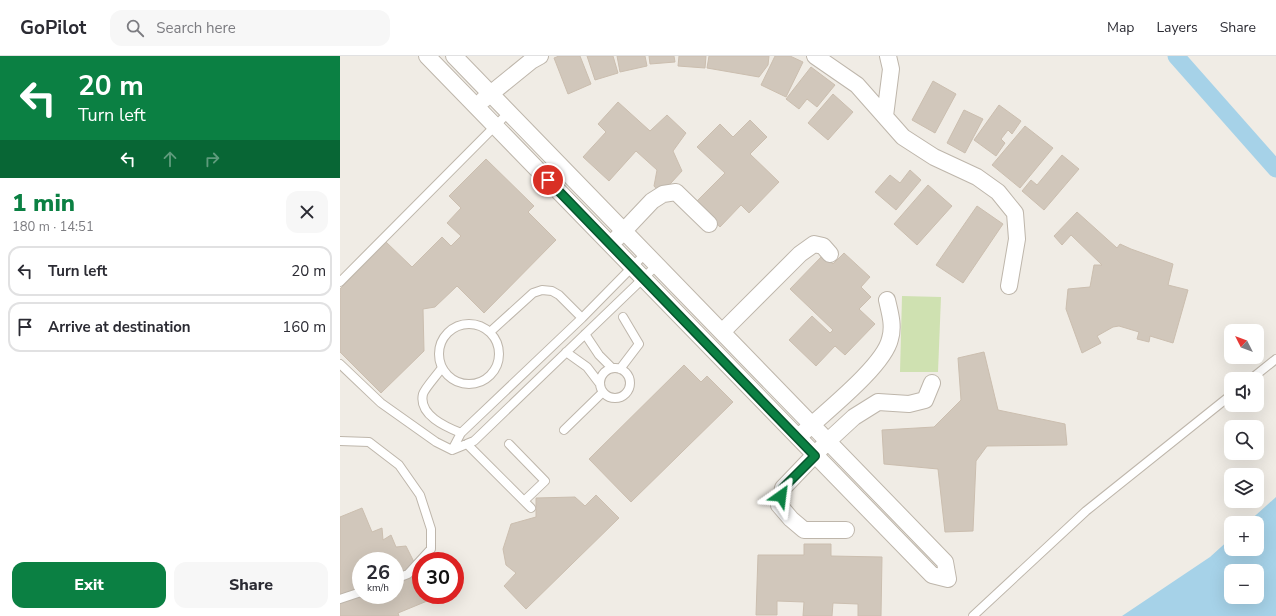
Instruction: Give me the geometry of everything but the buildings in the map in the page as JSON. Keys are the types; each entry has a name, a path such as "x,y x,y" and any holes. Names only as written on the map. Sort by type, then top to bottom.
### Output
{"street":[{"path":"427,56 797,438 932,575 948,578 945,562 454,56"},
{"path":"476,106 540,56"},
{"path":"815,56 857,84 903,136 934,157 977,177 998,192 1014,213 1017,239 1009,286"},
{"path":"885,116 891,69 888,56"},
{"path":"611,245 652,201 663,194 676,192 709,224"},
{"path":"722,332 800,254 814,244 823,246 830,254"},
{"path":"797,438 866,375 880,358 890,340 892,320 887,300"},
{"path":"846,530 804,530 791,519 779,505 783,488 828,441 854,417 878,402 909,404 925,400 932,383"}],"lane":[{"path":"340,282 509,112"},
{"path":"452,450 461,433 582,318 646,253"},
{"path":"340,364 381,403 436,442 452,450 474,441 657,264"},
{"path":"490,332 533,293 542,290 552,291 559,295 582,318"},
{"path":"600,384 601,377 604,373 616,368 639,344 623,317"},
{"path":"468,324 482,326 490,332 497,342 499,359 495,368 488,377 478,383 469,385 458,384 449,378 441,369 439,351 441,343 451,330 458,326 468,324"},
{"path":"562,337 569,350 587,366 600,384 603,392 611,398 620,398 628,392 631,382 630,378 627,373 616,368 599,355 585,334"},
{"path":"1259,372 1276,358"},
{"path":"441,369 423,393 423,405 430,416 446,427 461,433"},
{"path":"510,387 520,397"},
{"path":"564,430 603,392"},
{"path":"973,616 1086,511 1224,401"},
{"path":"340,441 369,442 399,465 420,495 431,529 431,548 408,574 404,576"},
{"path":"467,444 531,508"},
{"path":"509,444 545,481 524,500"},
{"path":"340,599 352,595"}],"green space":[{"path":"902,296 941,297 938,372 900,372"}],"water":[{"path":"1276,497 1276,616 1122,616 1210,557 1224,544 1224,556 1264,556 1264,516 1255,516"}],"waterway":[{"path":"1176,56 1276,169"}],"route":[{"path":"548,180 815,456 783,488 781,496"}]}
